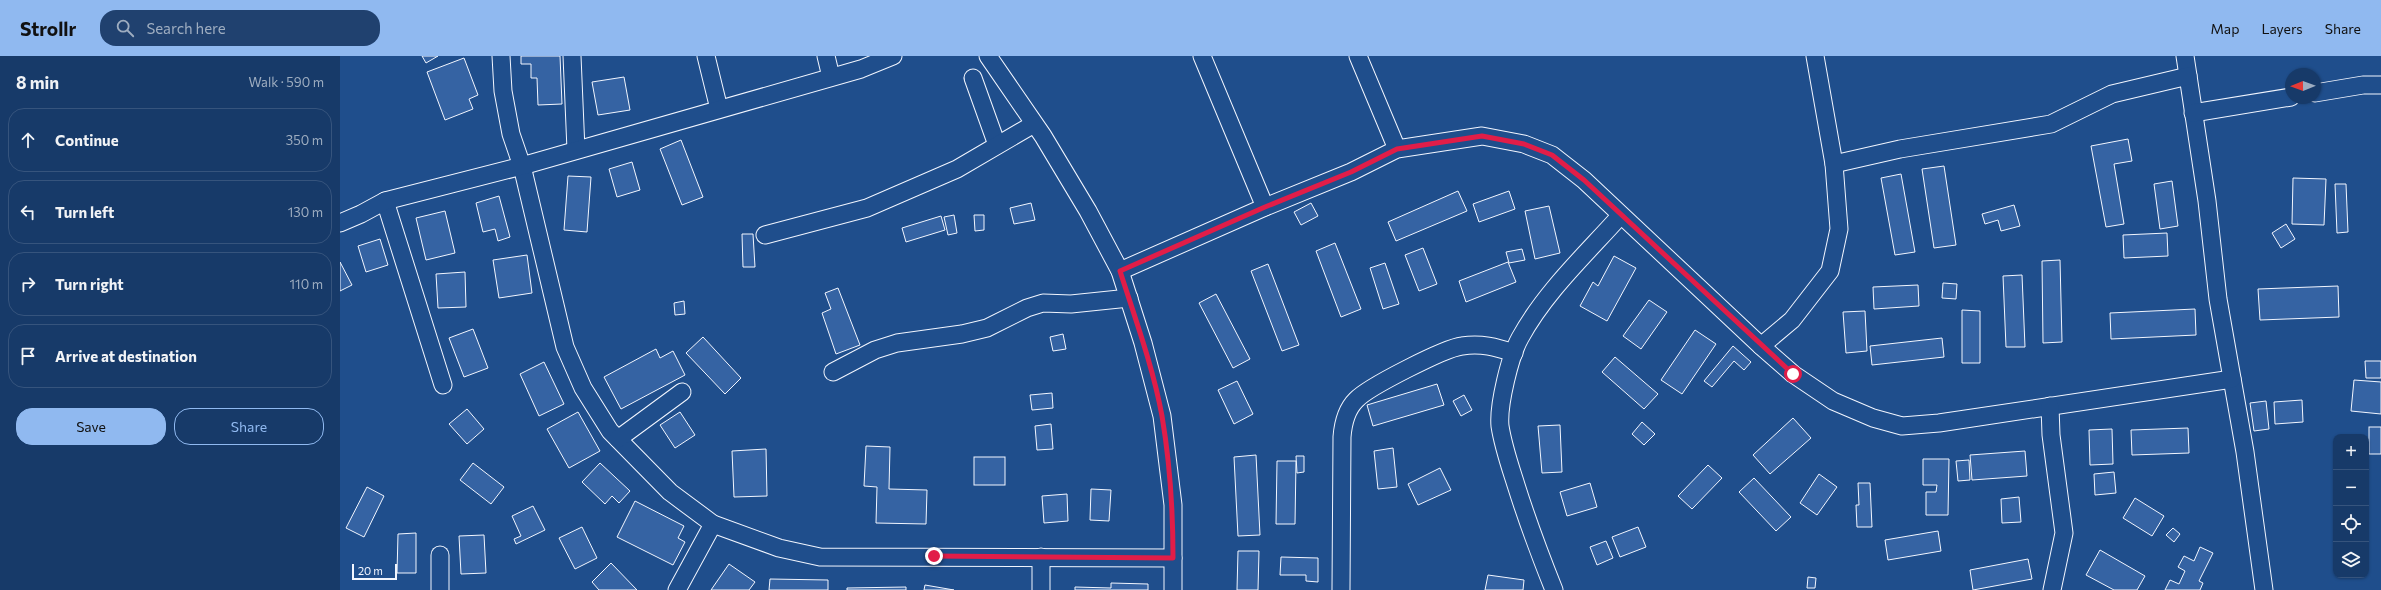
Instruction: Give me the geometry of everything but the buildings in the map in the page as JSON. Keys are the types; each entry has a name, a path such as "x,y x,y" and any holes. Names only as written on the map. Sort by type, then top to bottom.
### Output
{"street":[{"path":"501,56 503,91 511,134 522,166 565,347 583,388 610,431 670,492 713,524 778,548 820,557 1173,558"},
{"path":"572,56 576,150"},
{"path":"706,56 719,109"},
{"path":"826,56 831,77"},
{"path":"340,223 385,201 522,166 861,69 893,56"},
{"path":"988,56 1034,124 1088,211 1120,271 1143,343 1162,416 1173,505 1173,590"},
{"path":"1202,56 1265,207"},
{"path":"1358,56 1397,149"},
{"path":"1761,346 1792,320 1830,271 1839,229 1834,164 1815,56"},
{"path":"2185,56 2207,201 2218,299 2232,379 2264,590"},
{"path":"1834,164 1900,149 2051,124 2112,94 2188,76"},
{"path":"973,78 997,146"},
{"path":"2321,92 2363,85 2381,85"},
{"path":"2193,113 2285,98"},
{"path":"765,235 867,208 957,169 1034,124"},
{"path":"1120,271 1265,207 1351,172 1397,149 1482,136 1524,144 1552,155 1584,180 1620,216 1793,374 1834,401 1873,418 1902,426 1939,423 2232,379"},
{"path":"385,201 443,385"},
{"path":"1554,590 1525,513 1509,464 1500,425 1504,390 1514,353 1520,338 1538,310 1620,216"},
{"path":"833,372 875,350 897,343 962,334 987,328 1027,308 1043,303 1070,304 1129,298"},
{"path":"1341,590 1342,437 1344,420 1355,400 1371,389 1417,364 1461,346 1485,344 1514,353"},
{"path":"618,439 682,392"},
{"path":"2050,406 2064,533 2052,590"},
{"path":"678,590 713,524"},
{"path":"440,555 440,590"},
{"path":"1041,557 1041,590"}],"route":[{"path":"934,556 1173,558 1173,505 1162,416 1143,343 1120,271 1265,207 1351,172 1397,149 1482,136 1524,144 1552,155 1584,180 1620,216 1793,374"}]}
